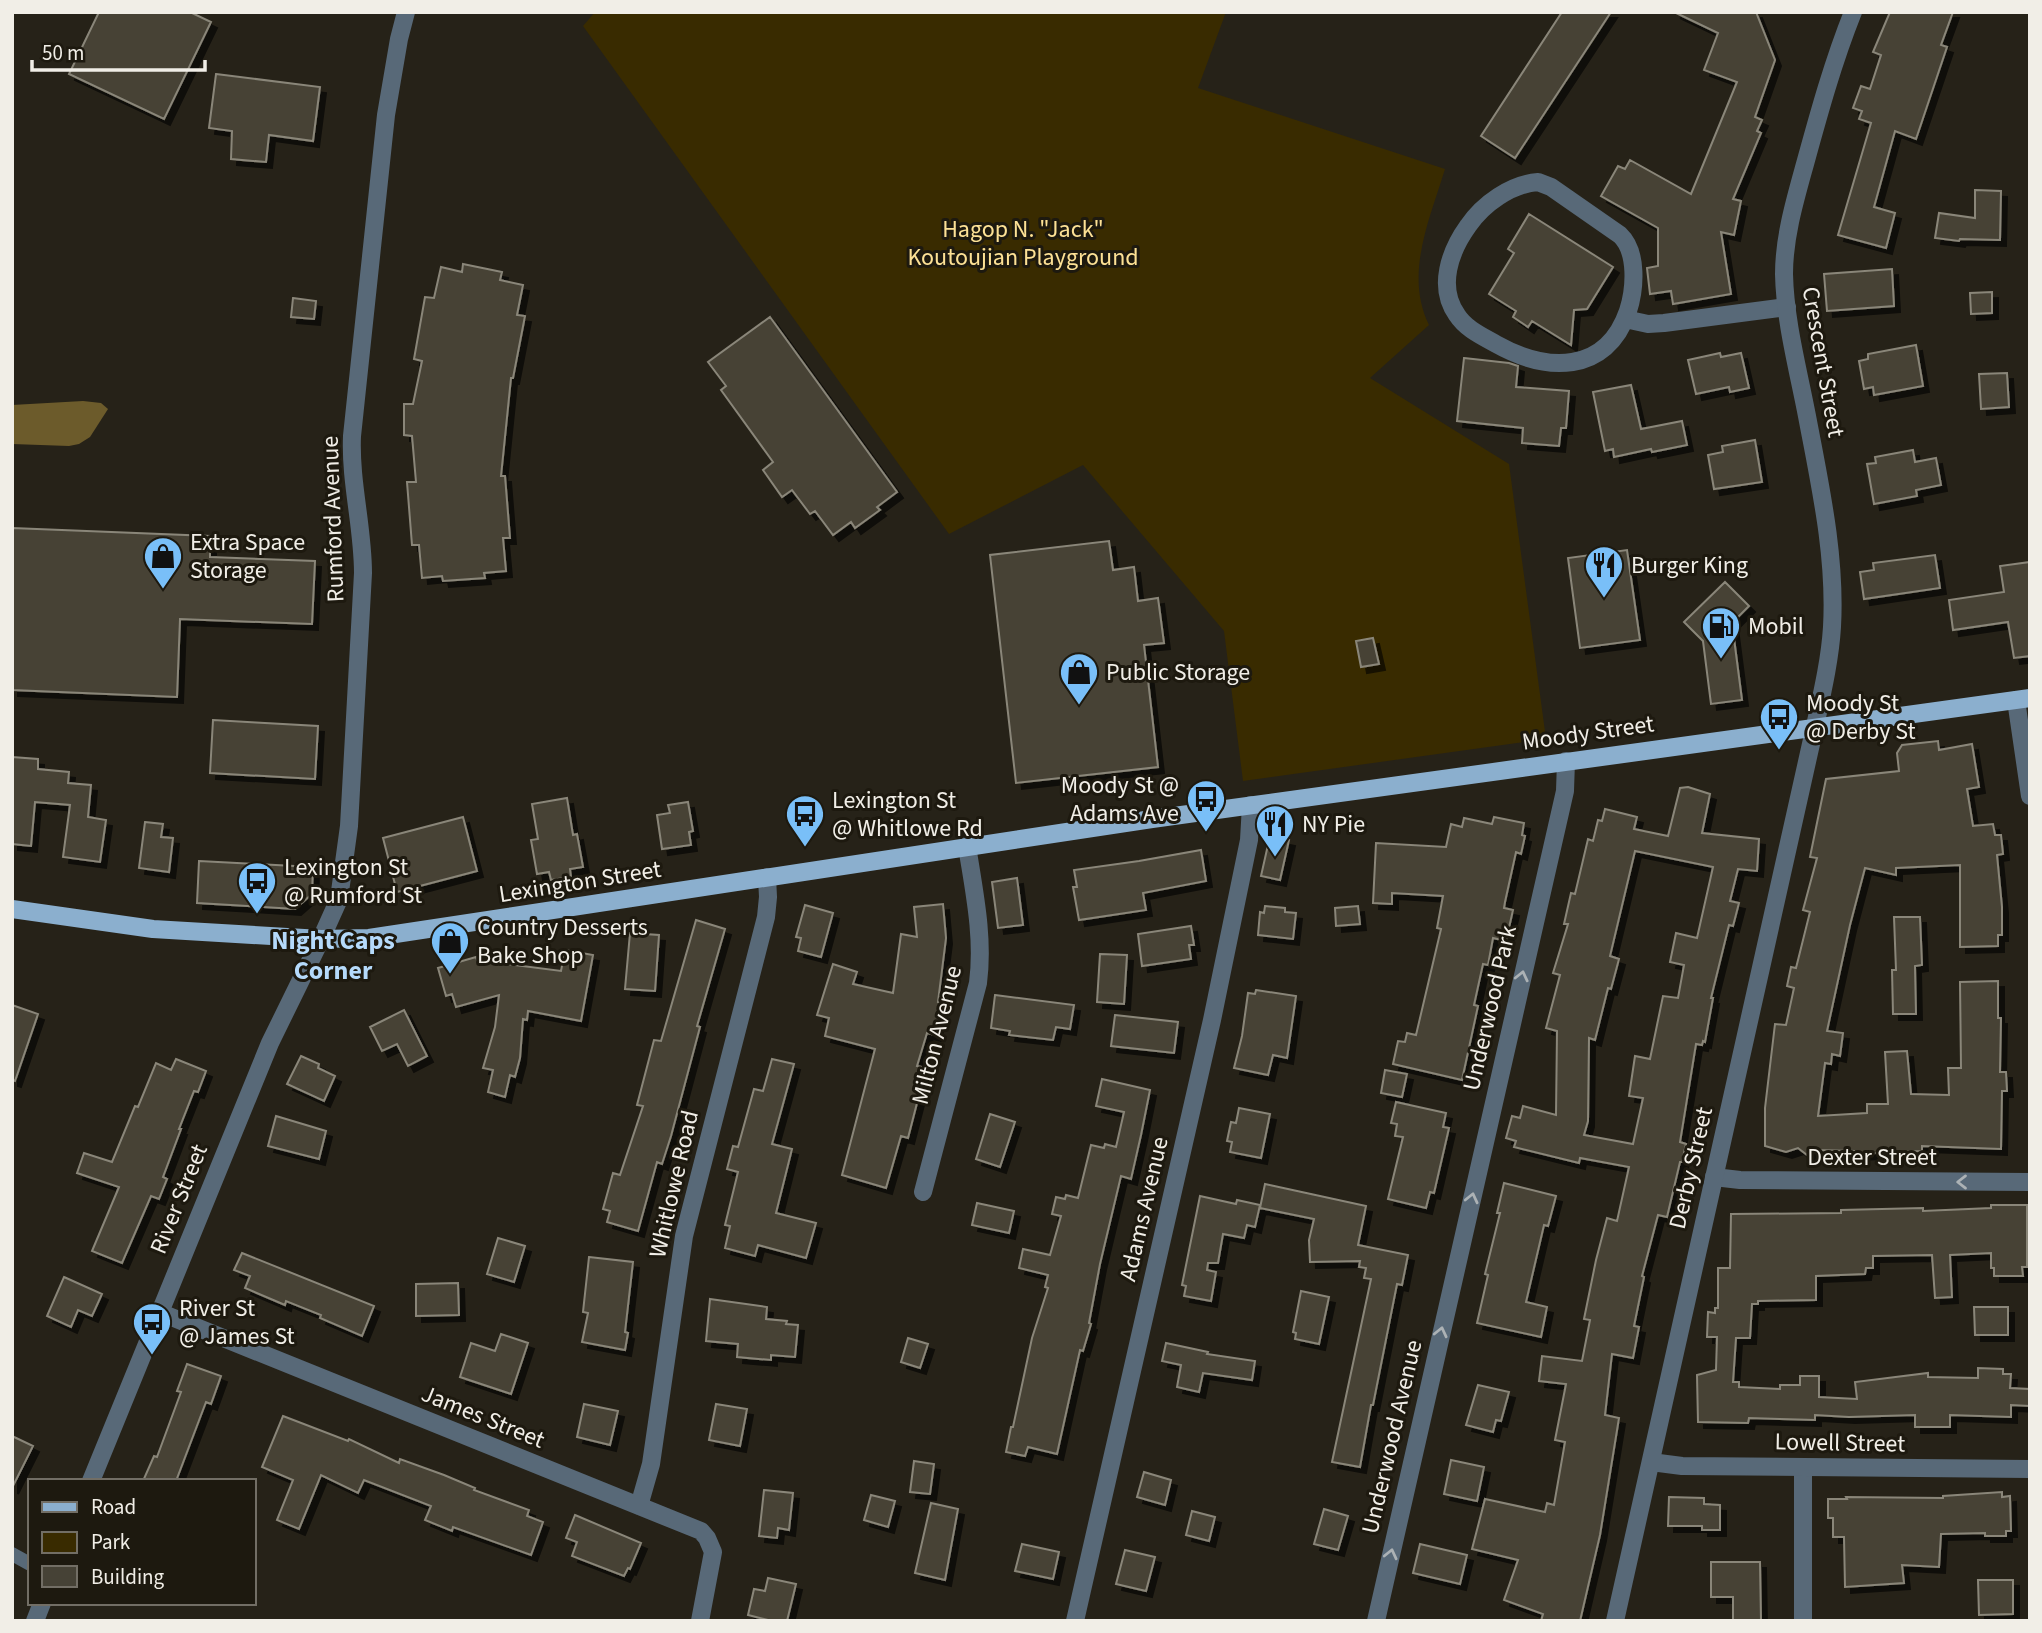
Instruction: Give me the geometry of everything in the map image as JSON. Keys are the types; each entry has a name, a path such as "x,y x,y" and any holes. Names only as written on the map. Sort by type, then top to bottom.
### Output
{"main road":[{"name":"Moody Street","path":"1152,819 2023,699"},
{"name":"Lexington Street","path":"12,909 153,929 321,939 405,934 1152,819"}],"street":[{"name":"Rumford Avenue","path":"321,939 341,892 351,804 363,573 361,533 352,468 352,436 386,116 406,12"},
{"name":"Crescent Street","path":"1815,726 1830,645 1832,573 1824,507 1787,307 1784,260 1792,217 1824,96 1853,12"},
{"path":"1523,184 1545,184 1620,234 1628,244 1633,283 1625,319 1606,347 1586,359 1570,363 1550,363 1518,355 1474,331 1457,315 1449,299 1447,281 1453,252 1467,227 1484,208 1523,184"},
{"path":"1625,319 1647,324 1664,323 1787,307"},
{"path":"2023,699 2030,796"},
{"name":"Derby Street","path":"1615,1621 1815,726"},
{"name":"Underwood Park","path":"1457,1265 1565,790 1566,761"},
{"name":"Adams Avenue","path":"1074,1621 1212,1020 1249,840 1251,805"},
{"name":"Milton Avenue","path":"923,1192 980,968 980,936 967,846"},
{"name":"Whitlowe Road","path":"639,1506 650,1464 684,1236 766,917 767,877"},
{"name":"River Street","path":"92,1479 273,1035 321,939"},
{"name":"Dexter Street","path":"1714,1177 1740,1180 2030,1182"},
{"name":"Underwood Avenue","path":"1376,1621 1457,1265"},
{"name":"James Street","path":"159,1312 701,1531 711,1544 712,1560 700,1621"},
{"name":"Lowell Street","path":"1651,1462 1672,1465 2030,1469"},
{"path":"1803,1467 1803,1621"}],"lane":[{"path":"12,1554 28,1563"}],"green space":[{"name":"Hagop N. \"Jack\" Koutoujian Playground","path":"595,12 1226,12 1198,88 1445,169 1427,227 1419,266 1422,306 1429,325 1370,378 1509,464 1546,739 1243,781 1224,631 1083,465 949,534 583,26"}],"shaded area":[{"path":"83,401 101,403 108,409 90,437 79,444 12,444 12,405"}],"building":[{"path":"99,12 190,12 211,22 164,119 69,74"},
{"path":"1562,12 1611,12 1515,158 1481,136"},
{"path":"1674,12 1756,12 1775,60 1755,117 1762,120 1757,131 1761,133 1733,199 1741,201 1734,235 1721,232 1731,294 1673,304 1671,291 1650,294 1647,268 1658,266 1658,228 1601,196 1618,166 1625,169 1630,160 1691,194 1737,82 1704,70 1718,33"},
{"path":"1890,12 1953,12 1941,45 1947,47 1916,139 1895,131 1874,207 1895,213 1886,248 1838,235 1871,123 1859,119 1862,111 1853,108 1861,86 1870,89 1881,55 1873,52"},
{"path":"216,74 320,87 313,141 269,135 266,162 231,159 232,131 209,128"},
{"path":"1975,190 2001,191 2000,240 1959,241 1935,238 1939,213 1975,218"},
{"path":"1529,214 1613,267 1587,309 1574,310 1571,345 1532,321 1528,327 1513,317 1516,311 1489,294 1514,253 1508,249"},
{"path":"463,264 502,272 500,280 523,285 517,315 525,316 511,378 501,476 505,476 510,538 503,538 506,571 484,573 485,578 443,581 442,576 422,578 419,545 412,545 407,482 416,482 412,436 404,435 404,404 413,404 422,361 414,359 425,297 434,298 441,267 462,272"},
{"path":"1892,269 1894,306 1827,311 1824,274"},
{"path":"1992,292 1992,313 1971,314 1970,293"},
{"path":"293,298 316,301 314,319 291,317"},
{"path":"770,317 897,492 877,507 880,510 855,528 851,522 833,535 815,511 810,514 792,490 782,497 763,470 773,462 721,390 726,386 708,362"},
{"path":"1916,345 1923,386 1874,395 1873,387 1864,389 1859,361 1868,359 1868,354"},
{"path":"1720,353 1721,357 1741,353 1749,388 1730,392 1729,387 1696,394 1688,360"},
{"path":"1464,358 1518,366 1516,387 1569,391 1566,428 1561,428 1559,446 1522,443 1523,428 1457,421"},
{"path":"2007,373 2009,407 1981,409 1979,374"},
{"path":"1631,385 1641,429 1682,421 1687,445 1614,457 1613,449 1605,451 1593,392"},
{"path":"1755,440 1762,482 1714,489 1708,455 1723,452 1722,446"},
{"path":"1913,450 1915,462 1936,458 1941,485 1916,490 1917,496 1874,504 1867,464 1876,463 1875,457"},
{"name":"Extra Space Storage","path":"12,528 210,536 210,557 315,561 312,624 180,619 177,697 12,690"},
{"name":"Public Storage","path":"1109,541 1113,570 1134,567 1138,601 1158,598 1164,643 1144,645 1158,767 1016,783 990,555"},
{"name":"Burger King","path":"1627,550 1640,640 1580,648 1568,558"},
{"path":"1935,555 1940,588 1864,599 1860,572 1874,570 1873,563"},
{"path":"2030,562 2030,656 2014,658 2008,622 1953,630 1949,600 2004,592 2000,566"},
{"path":"1725,582 1749,606 1732,623 1742,700 1711,704 1703,641 1684,622"},
{"path":"1373,638 1379,664 1361,667 1356,641"},
{"path":"213,720 318,726 315,779 210,773"},
{"path":"1938,741 1939,750 1972,744 1979,787 1967,789 1973,826 1993,824 1995,835 2001,835 2003,854 1997,855 2002,935 1998,935 1998,946 1960,947 1960,865 1896,868 1896,875 1865,868 1827,1031 1843,1033 1840,1056 1832,1054 1831,1064 1825,1063 1818,1116 1867,1113 1867,1104 1888,1104 1885,1052 1907,1051 1911,1094 1949,1095 1948,1068 1961,1068 1960,982 1998,981 1998,1018 2001,1018 2000,1072 2006,1072 2007,1091 2002,1091 2001,1149 1922,1146 1922,1151 1854,1154 1854,1151 1813,1150 1807,1155 1798,1148 1786,1152 1765,1146 1765,1108 1775,1024 1786,1025 1794,988 1787,986 1791,967 1796,968 1810,912 1803,910 1817,858 1810,857 1826,779 1899,771 1897,753 1902,745"},
{"path":"12,757 38,759 38,769 69,772 68,783 91,785 88,817 106,820 100,862 63,857 70,805 35,802 31,846 12,844"},
{"path":"1688,787 1710,794 1702,833 1759,839 1757,871 1738,869 1730,901 1739,903 1733,926 1729,925 1711,998 1705,1042 1703,1041 1702,1045 1696,1044 1680,1142 1686,1144 1682,1162 1667,1217 1658,1215 1642,1276 1644,1277 1634,1326 1639,1327 1633,1358 1612,1354 1605,1415 1619,1418 1600,1535 1580,1621 1541,1621 1543,1614 1504,1600 1518,1560 1472,1549 1485,1499 1545,1512 1547,1503 1554,1505 1565,1442 1555,1440 1566,1384 1539,1381 1542,1356 1582,1361 1590,1320 1584,1319 1596,1260 1607,1218 1617,1221 1629,1167 1580,1158 1579,1163 1514,1147 1516,1141 1506,1138 1512,1116 1520,1118 1523,1106 1556,1115 1557,1031 1546,1028 1560,975 1553,973 1568,924 1564,924 1571,893 1575,894 1588,839 1593,841 1598,820 1602,821 1605,809 1637,817 1634,829 1668,836 1680,788","holes":["1635,851 1713,867 1697,938 1676,933 1670,962 1684,965 1678,998 1663,996 1650,1059 1635,1056 1629,1096 1643,1098 1633,1144 1584,1135 1588,1121 1589,1038 1595,1040 1608,988 1611,989 1619,959 1610,956"]},
{"path":"567,798 573,835 577,834 583,867 570,869 571,877 551,880 549,872 537,874 531,840 538,839 532,804"},
{"path":"688,802 693,831 689,832 691,845 662,849 657,815 670,813 668,805"},
{"path":"463,817 477,871 397,892 383,838"},
{"path":"1494,817 1524,823 1522,835 1525,836 1521,854 1516,852 1505,902 1504,908 1513,910 1506,941 1493,938 1488,965 1483,964 1474,1005 1478,1006 1462,1080 1393,1064 1398,1041 1405,1042 1407,1033 1416,1035 1441,929 1437,928 1443,896 1392,893 1392,904 1373,903 1376,843 1446,847 1451,824 1462,827 1464,818 1492,824"},
{"path":"145,822 163,824 161,837 173,838 169,872 139,868"},
{"name":"NY Pie","path":"1270,836 1289,840 1280,880 1261,876"},
{"path":"1201,850 1206,881 1143,893 1146,910 1079,920 1073,887 1077,887 1074,870"},
{"path":"199,861 313,867 312,894 295,909 197,903"},
{"path":"1017,878 1023,925 998,928 992,882"},
{"path":"943,904 946,938 938,1002 941,1003 935,1035 927,1033 917,1066 926,1068 908,1138 901,1136 886,1188 842,1175 875,1049 825,1036 829,1018 817,1015 833,964 857,972 853,984 893,993 901,934 917,937 914,907"},
{"path":"805,905 833,913 821,957 798,951 801,938 796,937"},
{"path":"1265,906 1285,908 1285,912 1296,913 1293,939 1258,935 1260,912 1264,913"},
{"path":"1358,906 1360,924 1336,926 1335,908"},
{"path":"1894,917 1920,917 1922,965 1915,966 1916,1014 1893,1014 1892,970 1896,970"},
{"path":"696,920 725,929 697,1026 700,1027 671,1136 662,1164 657,1162 638,1231 607,1222 610,1211 603,1209 613,1173 620,1175 643,1106 637,1105 654,1040 661,1041"},
{"path":"1191,926 1194,945 1189,945 1191,959 1142,966 1138,934"},
{"path":"630,933 659,935 655,991 625,989"},
{"path":"565,950 593,955 581,1021 528,1011 527,1020 523,1019 520,1058 515,1077 510,1075 505,1097 488,1092 493,1070 483,1068 495,1027 499,995 456,1007 452,994 446,996 438,968 476,957 477,960 561,971"},
{"path":"1100,954 1127,955 1124,1004 1097,1002"},
{"path":"1256,990 1296,996 1287,1058 1273,1055 1268,1075 1234,1068 1248,993 1255,994"},
{"path":"995,995 1074,1005 1070,1029 1056,1027 1053,1040 1009,1035 1010,1031 991,1028"},
{"path":"12,1005 38,1014 15,1081 12,1080"},
{"path":"404,1010 427,1056 408,1066 397,1044 382,1051 370,1027"},
{"path":"1115,1015 1178,1022 1174,1053 1111,1046"},
{"path":"301,1056 319,1064 318,1068 335,1076 324,1101 287,1084"},
{"path":"176,1059 206,1071 198,1092 194,1091 179,1129 163,1177 167,1179 159,1199 151,1196 122,1263 92,1251 119,1187 77,1173 84,1153 112,1162 156,1063 171,1070"},
{"path":"772,1059 794,1064 772,1144 792,1149 776,1213 816,1223 806,1258 758,1245 755,1256 725,1248 730,1226 725,1225 738,1172 727,1169 733,1146 738,1147 754,1089 763,1091"},
{"path":"1385,1070 1407,1074 1402,1097 1381,1093"},
{"path":"1102,1079 1150,1090 1131,1179 1121,1176 1100,1264 1089,1323 1091,1324 1083,1351 1080,1350 1057,1454 1028,1447 1025,1456 1006,1452 1032,1338 1048,1288 1045,1287 1048,1275 1019,1268 1023,1249 1050,1255 1061,1216 1052,1214 1056,1197 1065,1199 1066,1195 1078,1198 1091,1145 1104,1148 1105,1144 1116,1147 1124,1112 1096,1106"},
{"path":"1396,1102 1446,1113 1443,1127 1449,1128 1434,1193 1430,1192 1426,1208 1388,1199 1403,1137 1395,1136 1397,1124 1391,1123"},
{"path":"1239,1108 1270,1114 1261,1158 1230,1152 1232,1142 1227,1141 1231,1122 1236,1123"},
{"path":"990,1114 1015,1122 1000,1167 976,1159"},
{"path":"276,1116 326,1131 319,1159 268,1146"},
{"path":"1504,1183 1556,1196 1548,1226 1544,1225 1526,1302 1547,1307 1541,1337 1477,1323"},
{"path":"1265,1184 1366,1206 1358,1245 1408,1255 1402,1285 1397,1284 1360,1467 1332,1462 1371,1279 1364,1278 1366,1268 1359,1267 1360,1261 1310,1262 1309,1240 1314,1219 1260,1208"},
{"path":"1200,1196 1236,1204 1237,1200 1260,1205 1255,1227 1247,1225 1244,1238 1223,1234 1218,1263 1208,1263 1207,1270 1216,1272 1211,1301 1184,1296 1186,1286 1182,1285"},
{"path":"977,1203 1014,1211 1009,1233 972,1225"},
{"path":"1991,1205 2027,1205 2027,1267 2022,1267 2023,1276 1994,1276 1991,1253 1950,1255 1952,1297 1935,1298 1932,1255 1873,1256 1873,1268 1866,1268 1865,1274 1816,1276 1816,1300 1758,1301 1758,1304 1752,1304 1750,1338 1736,1338 1733,1382 1739,1382 1739,1387 1780,1389 1780,1385 1800,1385 1800,1376 1819,1376 1819,1397 1857,1399 1855,1382 1928,1373 1928,1377 1978,1378 1978,1368 2003,1369 2003,1374 2011,1374 2010,1388 2030,1389 2030,1406 2011,1405 2011,1417 1950,1415 1950,1427 1915,1427 1915,1415 1815,1415 1815,1420 1749,1418 1748,1423 1698,1422 1697,1375 1716,1370 1717,1337 1707,1337 1708,1312 1715,1313 1715,1308 1718,1308 1718,1268 1730,1268 1731,1214 1841,1213 1841,1210 1923,1208 1923,1211 1991,1208"},
{"path":"498,1238 525,1246 514,1282 487,1274"},
{"path":"242,1253 374,1306 362,1336 320,1318 321,1315 286,1301 285,1305 245,1288 250,1276 234,1270"},
{"path":"589,1257 633,1262 625,1350 582,1342 588,1313 583,1312"},
{"path":"64,1277 102,1294 92,1316 78,1310 71,1327 47,1316"},
{"path":"458,1283 459,1315 416,1316 416,1284"},
{"path":"1301,1291 1329,1297 1319,1344 1295,1339 1296,1333 1293,1332"},
{"path":"710,1299 767,1307 766,1319 798,1325 795,1357 771,1355 771,1360 737,1357 738,1344 706,1341"},
{"path":"1974,1307 2008,1307 2008,1335 1975,1335"},
{"path":"501,1334 528,1343 511,1394 460,1377 471,1343 495,1351"},
{"path":"908,1338 928,1344 920,1368 901,1362"},
{"path":"1166,1343 1208,1352 1207,1354 1255,1361 1252,1380 1203,1373 1199,1392 1177,1387 1181,1365 1162,1361"},
{"path":"187,1364 221,1376 211,1404 206,1402 177,1479 144,1479 154,1456 157,1457 181,1392 177,1391"},
{"path":"1478,1385 1509,1392 1501,1421 1496,1420 1493,1432 1466,1425"},
{"path":"584,1404 618,1411 610,1445 577,1437"},
{"path":"716,1404 747,1409 740,1446 709,1440"},
{"path":"283,1416 348,1441 349,1439 399,1463 400,1459 529,1510 527,1516 543,1522 531,1555 453,1527 452,1531 425,1520 431,1506 364,1480 358,1493 321,1475 299,1529 277,1520 293,1480 262,1467"},
{"path":"12,1436 33,1446 12,1488"},
{"path":"1451,1460 1484,1467 1477,1501 1444,1494"},
{"path":"914,1461 934,1464 930,1494 910,1492"},
{"path":"1144,1472 1171,1480 1165,1505 1137,1497"},
{"path":"764,1490 793,1493 789,1530 778,1528 777,1538 759,1536"},
{"path":"2002,1492 2002,1497 2010,1496 2011,1531 2006,1531 2006,1536 1985,1536 1985,1533 1941,1534 1939,1567 1902,1565 1904,1583 1845,1587 1844,1537 1833,1537 1833,1518 1828,1518 1828,1499 1943,1498"},
{"path":"871,1495 895,1501 888,1527 864,1520"},
{"path":"1669,1497 1704,1498 1704,1504 1720,1505 1720,1530 1702,1530 1702,1526 1668,1526"},
{"path":"931,1503 958,1509 945,1580 915,1573"},
{"path":"1324,1509 1348,1516 1338,1550 1314,1544"},
{"path":"1192,1511 1215,1517 1209,1541 1186,1535"},
{"path":"575,1515 641,1543 630,1569 628,1568 624,1576 572,1556 577,1542 566,1538"},
{"path":"1022,1544 1059,1552 1053,1579 1015,1571"},
{"path":"1420,1544 1467,1555 1460,1584 1413,1573"},
{"path":"1125,1550 1155,1557 1146,1591 1116,1584"},
{"path":"1711,1562 1760,1562 1761,1621 1733,1621 1733,1597 1711,1597"},
{"path":"768,1578 796,1584 787,1621 772,1621 748,1615 754,1589 765,1591"},
{"path":"1978,1580 2013,1580 2013,1614 1979,1615"}],"place":[{"name":"Extra Space Storage","path":"163,590"},
{"name":"Burger King","path":"1604,599"},
{"name":"Mobil","path":"1721,660"},
{"name":"Public Storage","path":"1079,706"},
{"name":"Moody St @ Derby St","path":"1779,751"},
{"name":"Moody St @ Adams Ave","path":"1206,833"},
{"name":"Lexington St @ Whitlowe Rd","path":"805,848"},
{"name":"NY Pie","path":"1275,858"},
{"name":"Lexington St @ Rumford St","path":"257,915"},
{"name":"Country Desserts Bake Shop","path":"450,975"},
{"name":"River St @ James St","path":"152,1356"}],"district":[{"name":"Night Caps Corner","path":"333,955"}]}
